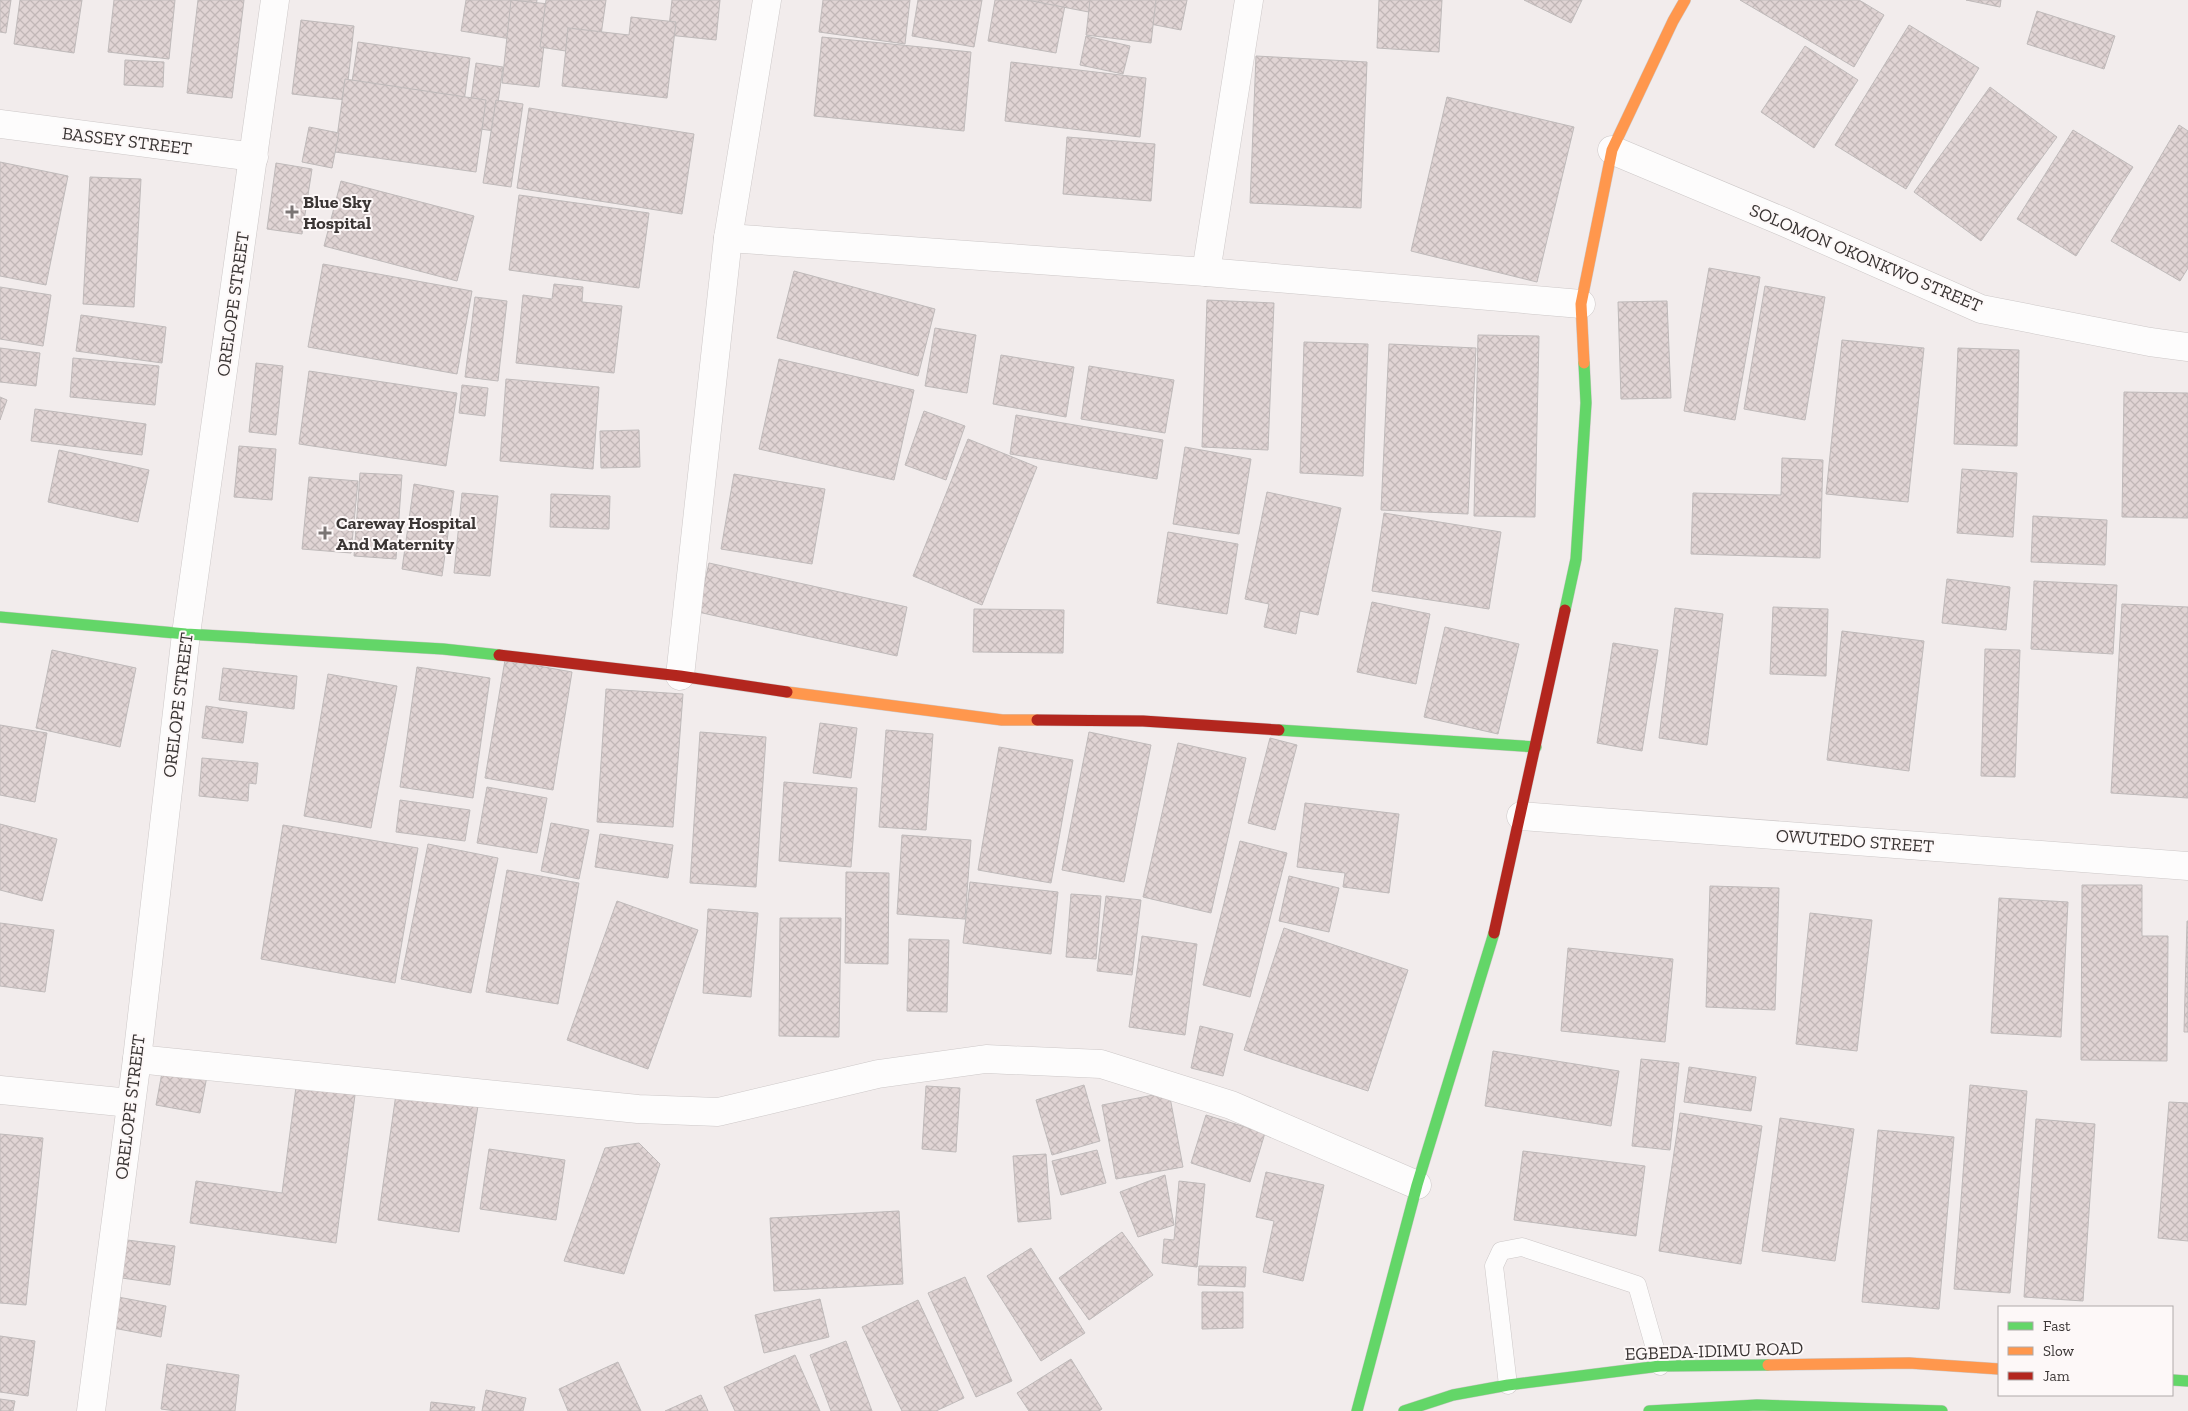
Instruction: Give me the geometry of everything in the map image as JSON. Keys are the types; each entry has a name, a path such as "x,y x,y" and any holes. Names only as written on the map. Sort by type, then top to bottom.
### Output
{"street":[{"name":"ORELOPE STREET","path":"91,1411 137,1059 186,634 275,0"},
{"path":"680,676 728,238 767,0"},
{"path":"1206,272 1250,0"},
{"path":"1357,1411 1417,1185 1493,937 1522,816 1576,559 1586,403 1581,304 1612,150 1673,21 1685,0"},
{"name":"BASSEY STREET","path":"0,124 254,157"},
{"name":"SOLOMON OKONKWO STREET","path":"1612,150 1784,222 1981,310 2150,342 2188,347"},
{"path":"728,238 1206,272 1581,304"},
{"path":"0,617 186,634 443,649 680,676 868,704 1002,720 1143,721 1536,747"},
{"name":"OWUTEDO STREET","path":"1522,816 2188,866"},
{"path":"137,1059 638,1109 718,1112 878,1074 986,1059 1101,1064 1231,1105 1417,1185"},
{"path":"0,1090 130,1103"},
{"name":"EGBEDA-IDIMU ROAD","path":"1404,1411 1453,1395 1508,1385 1660,1366 1909,1363 1998,1369"},
{"path":"2173,1380 2188,1381"},
{"path":"1649,1411 1757,1405 1942,1411"}],"lane":[{"path":"1508,1385 1494,1266 1501,1251 1522,1247 1637,1285 1660,1366"}],"building":[{"path":"0,0 11,0 6,33 0,32"},
{"path":"20,0 82,0 74,53 14,44"},
{"path":"114,0 175,0 169,59 108,52"},
{"path":"198,0 244,0 232,98 187,93"},
{"path":"466,0 537,0 530,42 461,31"},
{"path":"511,0 549,4 539,87 502,83"},
{"path":"546,0 606,0 598,56 540,47"},
{"path":"672,0 720,0 716,40 668,35"},
{"path":"823,0 910,0 905,44 819,32"},
{"path":"918,0 982,0 974,47 912,36"},
{"path":"995,0 1066,0 1056,53 988,41"},
{"path":"1027,0 1187,0 1181,30"},
{"path":"1090,0 1156,0 1151,43 1086,35"},
{"path":"1379,0 1442,0 1439,52 1377,48"},
{"path":"1524,0 1582,0 1571,23"},
{"path":"1740,0 1859,0 1884,15 1854,67"},
{"path":"1966,0 2001,0 2000,7"},
{"path":"2037,11 2115,36 2104,69 2027,44"},
{"path":"631,17 676,22 667,98 562,86 568,28 629,35"},
{"path":"301,20 354,26 346,100 292,94"},
{"path":"1909,25 1979,68 1906,189 1835,145"},
{"path":"1086,36 1130,46 1123,74 1080,65"},
{"path":"822,37 971,52 964,131 814,116"},
{"path":"358,42 470,58 461,124 348,108"},
{"path":"1805,46 1858,80 1814,148 1761,112"},
{"path":"1256,56 1367,62 1361,208 1250,203"},
{"path":"125,60 164,62 163,87 124,85"},
{"path":"1011,62 1146,78 1140,137 1005,121"},
{"path":"476,63 503,67 494,131 467,127"},
{"path":"345,79 486,100 476,172 335,152"},
{"path":"1990,87 2057,137 1981,241 1914,192"},
{"path":"1447,97 1574,127 1537,282 1411,251"},
{"path":"496,100 523,104 511,187 483,183"},
{"path":"529,108 694,134 682,214 517,188"},
{"path":"2179,125 2188,131 2188,268 2180,281 2111,241"},
{"path":"309,127 339,133 332,168 302,162"},
{"path":"2073,130 2133,167 2076,256 2017,219"},
{"path":"1067,137 1155,144 1151,201 1063,194"},
{"path":"0,162 68,176 46,285 0,276"},
{"path":"276,163 312,169 302,234 267,229"},
{"path":"90,177 141,179 134,307 83,304"},
{"path":"341,181 474,216 457,281 324,246"},
{"path":"519,195 649,213 639,288 509,270"},
{"path":"323,264 472,291 457,374 308,347"},
{"path":"1709,268 1760,277 1735,420 1684,411"},
{"path":"794,271 935,309 918,376 777,338"},
{"path":"554,284 583,287 582,302 622,306 614,373 516,363 523,295 552,299"},
{"path":"1765,286 1825,297 1805,420 1744,409"},
{"path":"0,287 51,295 43,346 0,339"},
{"path":"475,297 507,301 498,381 465,377"},
{"path":"1207,300 1274,303 1268,450 1202,447"},
{"path":"1667,301 1671,398 1621,399 1618,302"},
{"path":"81,315 166,327 162,363 76,351"},
{"path":"935,328 976,335 967,393 925,386"},
{"path":"1478,335 1539,336 1535,517 1474,516"},
{"path":"1842,340 1924,348 1908,502 1826,494"},
{"path":"1304,342 1368,344 1363,476 1300,473"},
{"path":"1389,344 1476,348 1468,514 1381,510"},
{"path":"0,348 40,353 36,386 0,382"},
{"path":"1958,348 2019,350 2017,446 1954,444"},
{"path":"1001,355 1074,367 1066,417 993,404"},
{"path":"73,358 159,366 155,405 70,397"},
{"path":"779,359 914,390 894,480 759,449"},
{"path":"256,363 283,366 276,435 249,432"},
{"path":"1089,366 1174,380 1165,433 1081,419"},
{"path":"309,371 457,393 446,466 299,444"},
{"path":"506,379 599,387 593,469 500,461"},
{"path":"462,385 488,388 485,416 459,413"},
{"path":"2124,392 2188,393 2188,518 2122,517"},
{"path":"0,397 7,400 0,420"},
{"path":"35,409 146,424 142,455 31,441"},
{"path":"924,411 965,426 946,480 905,465"},
{"path":"1016,415 1163,440 1157,479 1010,454"},
{"path":"639,430 640,467 601,468 600,431"},
{"path":"968,439 1037,467 982,605 913,576"},
{"path":"239,446 276,449 272,500 234,497"},
{"path":"1185,447 1251,459 1239,534 1173,524"},
{"path":"59,450 149,470 138,522 48,502"},
{"path":"1782,458 1823,460 1820,558 1691,554 1693,493 1781,495"},
{"path":"1962,469 2017,473 2013,537 1957,533"},
{"path":"360,473 402,475 396,559 354,556"},
{"path":"734,474 825,489 812,564 721,549"},
{"path":"309,477 358,481 351,553 302,549"},
{"path":"414,484 454,491 442,576 402,569"},
{"path":"1267,492 1341,508 1318,615 1300,611 1296,634 1264,627 1269,604 1245,599"},
{"path":"462,493 498,496 490,576 454,573"},
{"path":"551,494 610,496 609,529 550,527"},
{"path":"1384,513 1501,532 1489,609 1372,591"},
{"path":"2033,516 2107,520 2105,565 2031,562"},
{"path":"1168,532 1238,544 1227,614 1157,603"},
{"path":"709,563 907,607 897,656 698,612"},
{"path":"1947,579 2010,587 2006,630 1942,623"},
{"path":"2034,581 2117,585 2113,654 2031,649"},
{"path":"1372,602 1430,614 1416,684 1357,672"},
{"path":"2122,604 2188,607 2188,798 2111,793"},
{"path":"1773,607 1828,609 1826,676 1770,674"},
{"path":"1675,608 1723,614 1707,745 1659,738"},
{"path":"974,609 1064,610 1063,653 973,652"},
{"path":"1445,627 1519,644 1498,734 1424,717"},
{"path":"1842,631 1924,641 1909,771 1827,760"},
{"path":"1613,643 1658,650 1642,751 1597,743"},
{"path":"1985,649 2020,650 2015,777 1981,776"},
{"path":"52,650 136,668 120,747 36,728"},
{"path":"505,660 572,672 553,790 485,778"},
{"path":"417,667 490,678 473,798 400,787"},
{"path":"223,668 297,676 294,709 219,700"},
{"path":"328,674 397,686 371,828 304,816"},
{"path":"606,689 683,694 673,827 597,822"},
{"path":"206,706 247,712 243,743 202,738"},
{"path":"820,723 857,728 851,778 813,773"},
{"path":"0,725 47,733 35,802 0,795"},
{"path":"886,730 933,734 926,830 879,827"},
{"path":"700,732 766,737 756,887 690,883"},
{"path":"1089,732 1151,745 1124,882 1062,870"},
{"path":"1270,738 1297,745 1275,830 1248,823"},
{"path":"1178,743 1246,758 1211,913 1143,897"},
{"path":"999,747 1073,760 1051,883 978,870"},
{"path":"202,758 258,763 256,784 249,783 248,801 199,796"},
{"path":"784,782 857,788 851,867 779,861"},
{"path":"487,787 547,798 537,853 477,843"},
{"path":"400,800 470,810 465,841 396,832"},
{"path":"1305,803 1399,814 1389,893 1343,887 1345,873 1297,867"},
{"path":"551,823 589,830 579,879 541,871"},
{"path":"0,824 57,839 42,901 0,890"},
{"path":"283,825 418,848 395,983 261,959"},
{"path":"600,834 673,845 668,878 595,867"},
{"path":"902,835 971,840 965,919 897,914"},
{"path":"1240,841 1287,853 1250,997 1203,985"},
{"path":"428,844 498,858 471,993 401,979"},
{"path":"507,870 579,883 558,1004 486,992"},
{"path":"846,872 889,873 888,964 845,963"},
{"path":"1289,876 1339,888 1329,932 1279,921"},
{"path":"970,882 1058,892 1051,954 963,943"},
{"path":"2082,885 2142,885 2142,936 2168,936 2167,1061 2081,1060"},
{"path":"1710,886 1779,888 1775,1010 1706,1007"},
{"path":"1071,894 1101,896 1096,959 1066,957"},
{"path":"1106,896 1141,900 1132,975 1097,971"},
{"path":"1999,898 2068,902 2061,1037 1991,1033"},
{"path":"617,901 698,930 648,1069 567,1040"},
{"path":"708,909 758,913 751,997 703,993"},
{"path":"1810,913 1872,920 1857,1051 1796,1044"},
{"path":"780,918 841,918 839,1037 779,1036"},
{"path":"2187,921 2188,1032 2184,1032"},
{"path":"0,923 54,930 45,992 0,986"},
{"path":"1284,928 1408,970 1368,1091 1244,1050"},
{"path":"1142,936 1197,944 1185,1035 1129,1027"},
{"path":"909,939 949,940 947,1012 907,1011"},
{"path":"1568,948 1673,959 1665,1042 1561,1031"},
{"path":"1200,1026 1233,1034 1223,1076 1191,1068"},
{"path":"1493,1051 1619,1071 1611,1126 1485,1106"},
{"path":"1641,1059 1679,1063 1670,1150 1632,1146"},
{"path":"163,1067 207,1076 200,1113 156,1105"},
{"path":"1689,1067 1756,1077 1751,1111 1684,1102"},
{"path":"1084,1085 1100,1141 1052,1155 1036,1100"},
{"path":"1970,1085 2027,1091 2010,1293 1954,1289"},
{"path":"926,1086 960,1088 956,1152 922,1149"},
{"path":"296,1087 355,1095 336,1243 190,1223 196,1181 282,1193"},
{"path":"397,1087 479,1099 459,1232 378,1220"},
{"path":"1169,1092 1183,1167 1116,1179 1102,1105"},
{"path":"2169,1102 2188,1103 2188,1241 2158,1238"},
{"path":"1680,1113 1762,1126 1741,1264 1659,1251"},
{"path":"1206,1115 1265,1133 1250,1182 1191,1163"},
{"path":"1780,1118 1854,1129 1835,1261 1762,1251"},
{"path":"2036,1119 2095,1124 2083,1301 2024,1297"},
{"path":"1878,1130 1954,1137 1939,1309 1862,1302"},
{"path":"0,1134 43,1138 26,1305 0,1303"},
{"path":"639,1143 660,1164 624,1274 564,1261 605,1148"},
{"path":"489,1149 565,1160 556,1220 480,1209"},
{"path":"1097,1150 1106,1183 1061,1195 1052,1161"},
{"path":"1523,1151 1645,1166 1636,1236 1514,1220"},
{"path":"1046,1154 1051,1219 1018,1222 1013,1156"},
{"path":"1266,1172 1324,1185 1303,1281 1263,1272 1274,1221 1256,1217"},
{"path":"1165,1175 1174,1225 1138,1237 1120,1192"},
{"path":"1179,1181 1205,1184 1197,1267 1162,1263 1164,1239 1174,1240"},
{"path":"899,1211 903,1284 774,1291 770,1218"},
{"path":"1122,1232 1153,1275 1089,1320 1059,1278"},
{"path":"127,1240 175,1246 170,1285 122,1278"},
{"path":"1031,1248 1085,1333 1041,1361 987,1276"},
{"path":"1199,1266 1246,1267 1245,1287 1198,1285"},
{"path":"965,1277 1012,1381 976,1397 928,1293"},
{"path":"1202,1292 1243,1292 1243,1328 1202,1329"},
{"path":"118,1297 166,1306 161,1337 113,1328"},
{"path":"820,1299 829,1337 764,1353 755,1315"},
{"path":"918,1300 964,1398 936,1411 902,1411 862,1327"},
{"path":"0,1336 35,1341 28,1396 0,1392"},
{"path":"846,1341 872,1411 831,1411 810,1355"},
{"path":"795,1355 820,1411 735,1411 724,1387"},
{"path":"1071,1359 1102,1409 1099,1411 1029,1411 1017,1393"},
{"path":"618,1362 641,1411 568,1411 559,1389"},
{"path":"167,1364 239,1375 235,1411 176,1411 161,1409"},
{"path":"486,1390 526,1398 523,1411 482,1411"},
{"path":"701,1395 708,1411 665,1411"},
{"path":"0,1399 15,1401 13,1411 0,1411"},
{"path":"431,1402 475,1407 474,1411 430,1411"}],"traffic: fast":[{"path":"1565,610 1576,559 1586,403 1584,363"},
{"path":"0,617 186,634 443,649 499,655"},
{"path":"1279,730 1536,747"},
{"path":"1357,1411 1417,1185 1494,933"},
{"path":"1404,1411 1453,1395 1508,1385 1660,1366 1768,1365"},
{"path":"2173,1380 2188,1381"},
{"path":"1649,1411 1757,1405 1942,1411"}],"traffic: slow":[{"path":"1584,363 1581,304 1612,150 1673,21 1685,0"},
{"path":"787,692 1002,720 1037,720"},
{"path":"1768,1365 1909,1363 1998,1369"}],"traffic: jam":[{"path":"1494,933 1565,610"},
{"path":"499,655 680,676 787,692"},
{"path":"1037,720 1143,721 1279,730"}],"place":[{"name":"Blue Sky Hospital","path":"292,212"},
{"name":"Careway Hospital And Maternity","path":"325,533"}]}
